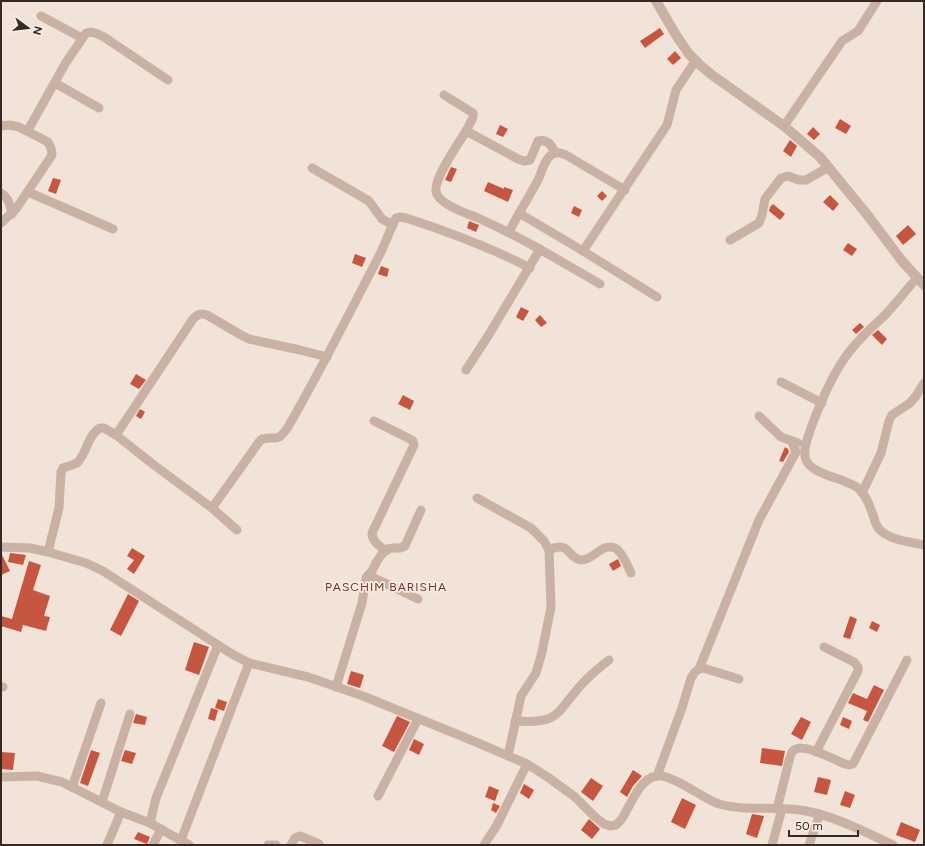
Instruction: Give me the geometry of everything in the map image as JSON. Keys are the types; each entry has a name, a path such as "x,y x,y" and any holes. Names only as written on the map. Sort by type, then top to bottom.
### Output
{"street":[{"path":"656,1 676,35 696,60 712,75 784,126 820,157 920,282 861,338 844,360 836,372 814,421 805,452 806,460 810,466 824,474 852,485 862,493 869,501 874,519 879,529 888,535 924,545"},
{"path":"784,126 842,41 858,31 877,1"},
{"path":"41,16 82,38"},
{"path":"28,130 86,33 97,33 168,80"},
{"path":"583,250 625,190 667,125 676,90 696,60"},
{"path":"55,83 99,108"},
{"path":"444,95 473,113 473,118 446,164 437,184 436,191 439,198 443,202 509,232 600,284"},
{"path":"1,126 15,126 28,130 48,142 52,148 52,155 28,192 12,214 1,223"},
{"path":"467,129 470,134 524,161 530,160 538,141 540,140 546,141 552,146 555,153"},
{"path":"509,232 541,175 547,160 555,153 566,155 625,190"},
{"path":"730,240 759,223 765,199 781,178 788,176 799,180 806,180 829,167"},
{"path":"312,168 369,201 382,219 393,225"},
{"path":"28,192 113,229"},
{"path":"1,193 5,195 8,200 12,214"},
{"path":"519,213 583,250 657,297"},
{"path":"212,508 259,442 262,439 278,438 282,435 308,393 327,358 396,218 406,218 479,243 530,268"},
{"path":"466,370 530,268 540,249"},
{"path":"116,435 171,351 197,315 207,315 249,339 300,350 327,358"},
{"path":"781,382 822,403"},
{"path":"862,493 881,453 889,421 892,415 910,403 924,383"},
{"path":"759,416 781,437 792,442 806,445"},
{"path":"374,420 410,439 413,441 414,445 389,499 373,528 372,537 377,544 386,551"},
{"path":"48,552 59,508 61,494 60,477 64,468 80,460 97,430 104,428 116,435 212,508 237,530"},
{"path":"656,776 682,708 691,678 698,669 759,520 796,452 792,442"},
{"path":"477,498 531,528 544,540 549,550 551,607 546,636 536,673 521,696 508,756"},
{"path":"336,687 362,603 365,581 380,556 393,548 405,546 421,510"},
{"path":"1,547 30,548 86,563 103,571 249,663 301,675 386,705 527,764 564,788 595,818 604,824 610,826 616,825 621,820 644,783 650,778 665,776 702,797 719,804 741,808 805,810 839,821 893,845"},
{"path":"549,550 555,548 566,549 576,558 583,560 603,548 614,548 620,551 631,573"},
{"path":"368,575 418,599"},
{"path":"150,823 156,798 218,644"},
{"path":"816,752 858,670 858,667 854,662 824,648"},
{"path":"515,721 540,722 557,715 582,683 609,660"},
{"path":"772,845 792,751 797,748 803,748 845,764 853,764 907,660"},
{"path":"1,777 37,776 62,782 121,812 150,823 185,843 249,663"},
{"path":"698,669 703,668 739,678"},
{"path":"72,787 101,703"},
{"path":"102,802 130,714"},
{"path":"378,796 418,719"},
{"path":"484,845 497,825 527,764"},
{"path":"107,845 121,812"},
{"path":"809,845 820,814"},
{"path":"153,845 161,829"},
{"path":"291,845 295,838 300,836 319,844"},
{"path":"268,845 276,845"}],"building":[{"path":"660,28 664,34 645,48 640,41"},
{"path":"675,51 681,58 673,65 667,59"},
{"path":"840,119 851,126 846,134 835,128"},
{"path":"500,125 508,129 503,137 496,134"},
{"path":"813,127 820,134 814,140 807,134"},
{"path":"790,140 797,146 791,157 783,151"},
{"path":"451,167 457,169 451,182 445,180"},
{"path":"53,178 61,180 56,194 48,191"},
{"path":"488,182 504,189 504,187 513,190 508,202 484,191"},
{"path":"602,191 607,196 602,201 597,196"},
{"path":"830,195 839,204 833,211 823,202"},
{"path":"773,204 785,214 780,220 769,211"},
{"path":"574,206 582,210 579,217 571,213"},
{"path":"469,221 479,225 476,232 467,228"},
{"path":"908,225 916,234 903,245 896,236"},
{"path":"848,243 857,249 852,256 843,250"},
{"path":"355,254 366,258 362,267 352,263"},
{"path":"381,266 389,269 387,277 378,274"},
{"path":"521,307 529,311 523,321 516,317"},
{"path":"540,315 547,323 541,327 535,320"},
{"path":"860,323 864,327 856,334 852,330"},
{"path":"878,330 887,339 882,345 872,335"},
{"path":"136,374 146,380 139,389 130,384"},
{"path":"403,395 414,401 410,410 398,404"},
{"path":"140,409 145,412 141,419 136,416"},
{"path":"785,447 789,452 783,462 779,461"},
{"path":"132,548 145,556 134,574 127,569 134,560 127,556"},
{"path":"1,553 10,571 1,575"},
{"path":"10,553 26,555 23,565 8,562"},
{"path":"618,559 621,566 613,571 609,564"},
{"path":"29,561 41,565 33,590 50,596 44,616 50,617 46,631 23,625 21,632 1,626 1,616 12,619"},
{"path":"128,594 139,601 121,636 110,630"},
{"path":"850,616 857,619 850,639 843,637"},
{"path":"872,621 880,625 877,632 869,628"},
{"path":"194,642 209,647 199,675 185,670"},
{"path":"351,671 364,675 360,688 347,684"},
{"path":"874,685 884,690 868,722 863,720 867,711 848,703 853,693 867,699"},
{"path":"218,699 227,702 224,711 215,708"},
{"path":"211,708 218,710 215,721 208,719"},
{"path":"136,714 147,717 145,725 133,723"},
{"path":"397,716 410,722 394,752 382,746"},
{"path":"801,717 811,722 802,740 791,734"},
{"path":"843,717 852,721 849,729 840,725"},
{"path":"414,739 424,744 419,755 409,750"},
{"path":"762,748 785,751 782,766 760,763"},
{"path":"91,750 100,753 88,786 80,783"},
{"path":"125,750 136,753 132,764 121,761"},
{"path":"1,752 15,753 13,770 1,769"},
{"path":"633,770 642,776 633,786 627,797 620,792"},
{"path":"818,777 831,780 827,795 814,792"},
{"path":"591,778 603,786 593,801 581,792"},
{"path":"524,784 534,790 529,799 520,793"},
{"path":"489,786 499,790 495,801 485,797"},
{"path":"845,791 855,795 850,808 840,805"},
{"path":"682,798 696,805 685,829 671,822"},
{"path":"493,803 500,806 496,813 491,810"},
{"path":"752,814 764,816 757,838 746,834"},
{"path":"589,819 600,829 592,839 581,830"},
{"path":"901,822 920,830 915,842 896,835"},
{"path":"138,832 150,837 147,844 134,839"}],"district":[{"name":"PASCHIM BARISHA","path":"386,587"}]}
